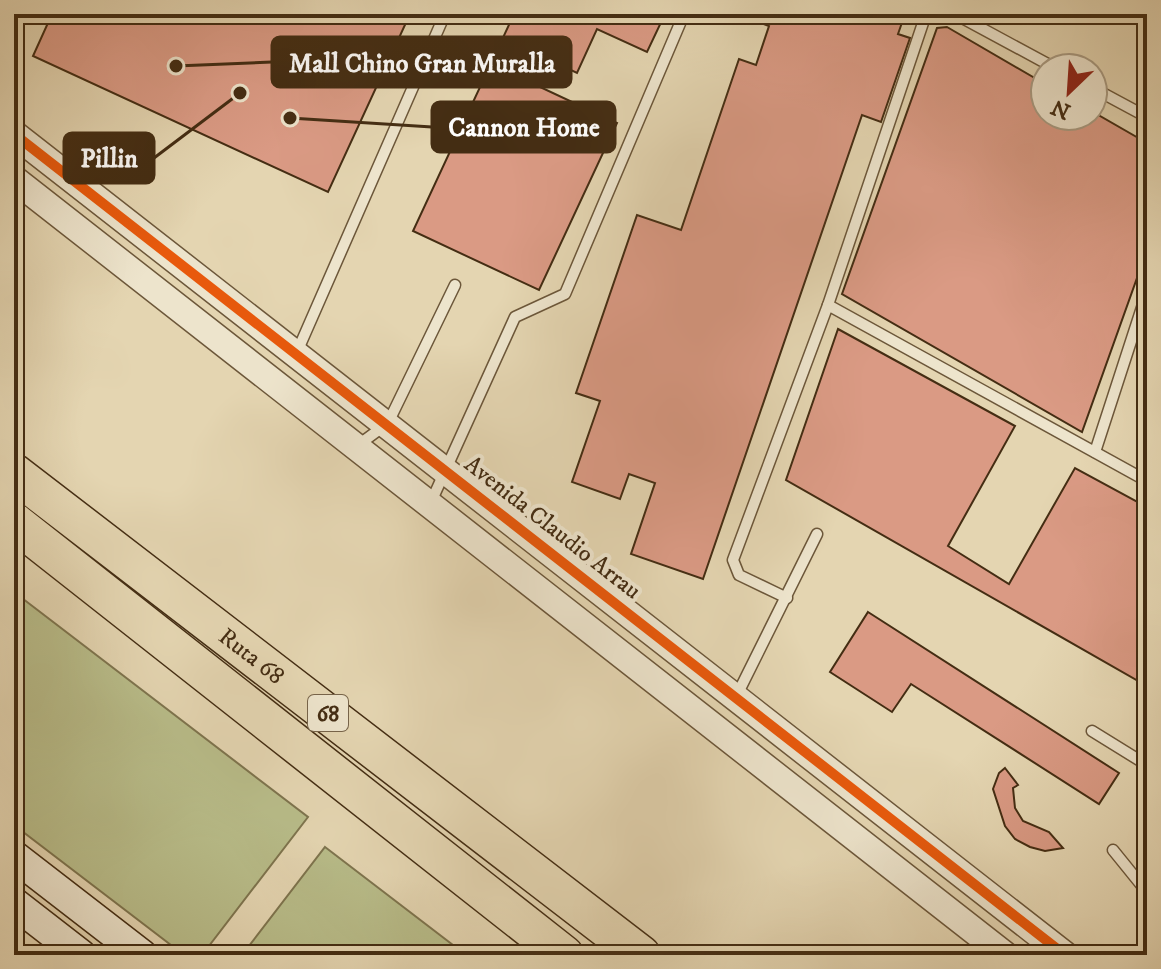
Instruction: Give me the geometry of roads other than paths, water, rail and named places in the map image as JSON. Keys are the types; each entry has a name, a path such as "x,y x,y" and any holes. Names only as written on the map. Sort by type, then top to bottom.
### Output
{"highway":[{"name":"Ruta 68","path":"14,473 641,955"},
{"name":"Ruta 68","path":"14,522 564,955"}],"main road":[{"path":"14,856 142,955"},
{"path":"14,903 81,955"}],"street":[{"name":"Avenida Claudio Arrau","path":"14,134 388,423 1065,955"},
{"path":"14,179 1005,955"}],"lane":[{"path":"14,22 18,14"},
{"path":"297,352 445,14"},
{"path":"429,505 515,317 565,294 684,14"},
{"path":"787,598 739,575 733,560 828,305 926,14"},
{"path":"955,14 1029,54"},
{"path":"1109,97 1147,117"},
{"path":"355,447 388,423 455,285"},
{"path":"1095,452 1147,292"},
{"path":"828,305 1147,481"},
{"path":"736,697 817,534"},
{"path":"1092,731 1147,765"},
{"path":"1113,850 1147,892"}],"place":[{"name":"Mall Chino Gran Muralla","path":"176,66"},
{"name":"Pillin","path":"240,93"},
{"name":"Cannon Home","path":"290,118"}]}
